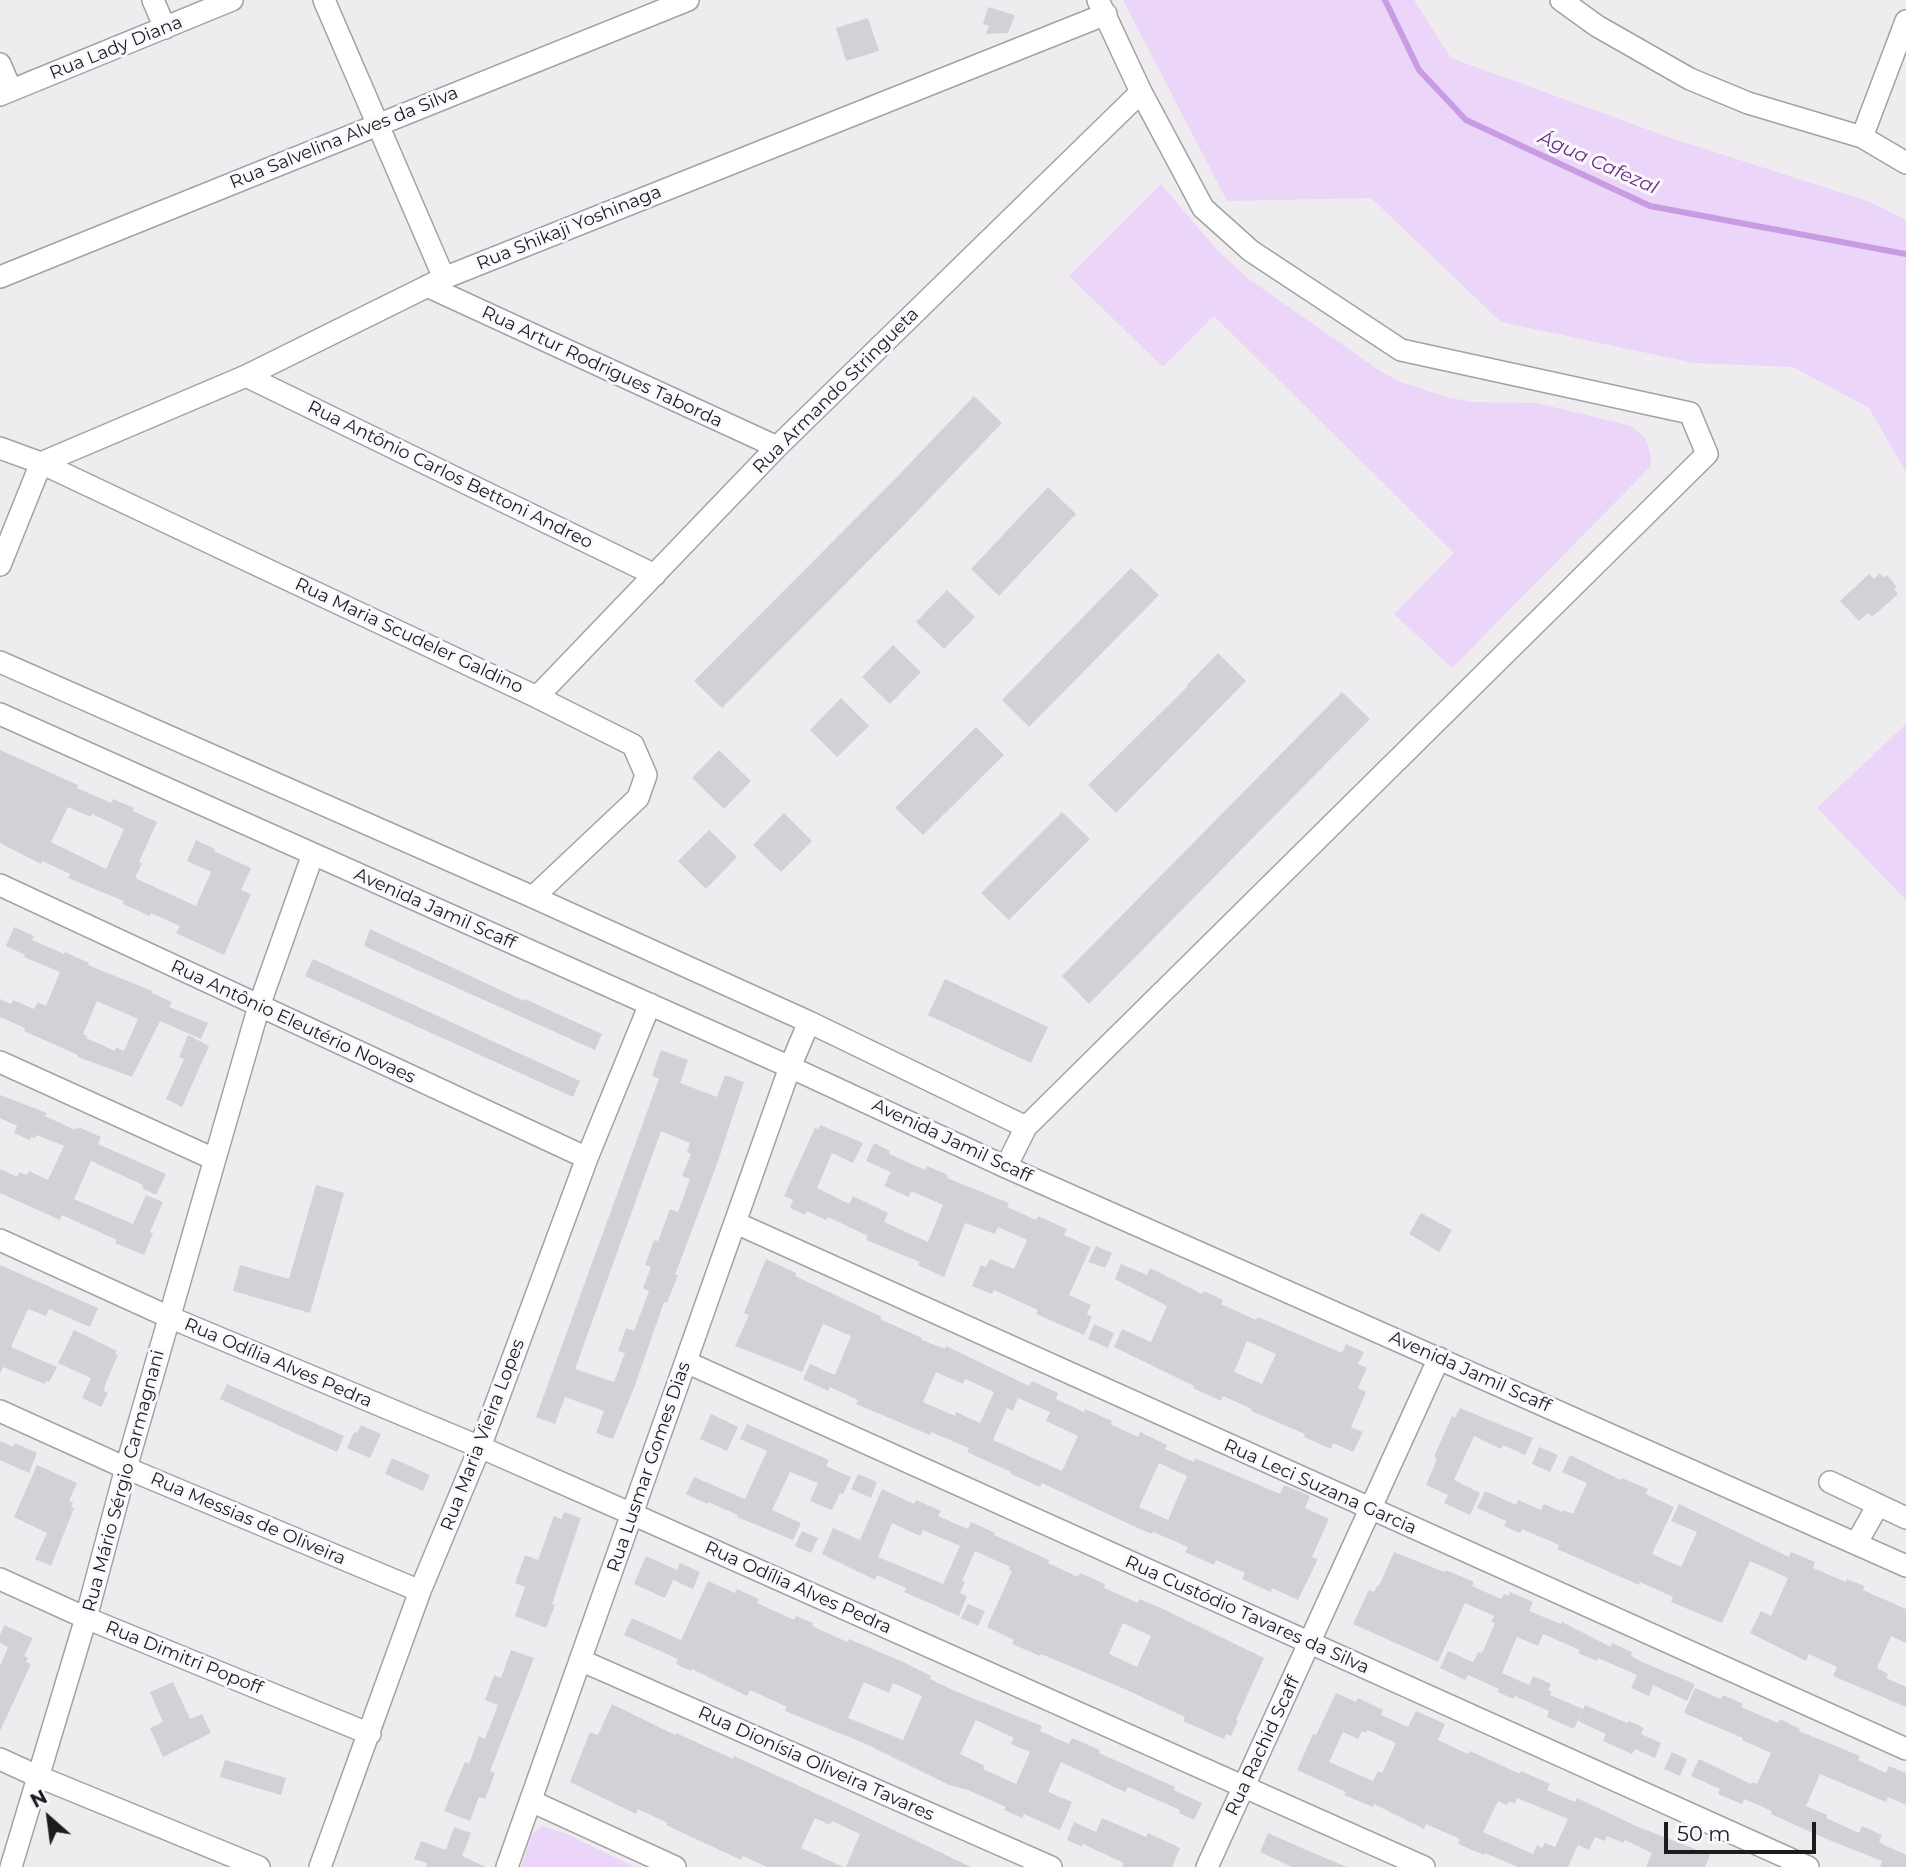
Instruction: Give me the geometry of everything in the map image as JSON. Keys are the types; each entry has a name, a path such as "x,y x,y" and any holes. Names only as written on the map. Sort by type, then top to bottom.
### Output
{"street":[{"path":"153,0 165,28"},
{"name":"Rua Lady Diana","path":"5,93 232,0"},
{"path":"324,0 376,125 435,282"},
{"name":"Rua Salvelina Alves da Silva","path":"0,276 688,0"},
{"path":"1561,0 1608,33 1690,79 1748,103 1862,138 1906,163"},
{"path":"1006,1167 1026,1128 1707,454 1690,413 1401,350 1251,251 1203,208 1141,92 1102,7"},
{"name":"Rua Shikaji Yoshinaga","path":"40,463 246,376 435,282 1102,7"},
{"path":"1862,138 1906,21"},
{"path":"0,64 5,93"},
{"name":"Rua Armando Stringueta","path":"537,696 777,447 1141,92"},
{"name":"Rua Artur Rodrigues Taborda","path":"435,282 777,447"},
{"name":"Rua Antônio Carlos Bettoni Andreo","path":"246,376 655,575"},
{"name":"Rua Maria Scudeler Galdino","path":"0,448 40,463 537,696 633,745 646,775 638,798 533,897"},
{"path":"0,565 40,463"},
{"path":"0,662 809,1022 1026,1128"},
{"name":"Avenida Jamil Scaff","path":"0,714 790,1067 1006,1167 1906,1566"},
{"name":"Rua Mário Sérgio Carmagnani","path":"10,1867 86,1618 126,1468 259,1006 313,854"},
{"name":"Rua Antônio Eleutério Novaes","path":"0,885 587,1158"},
{"name":"Rua Maria Vieira Lopes","path":"320,1867 420,1591 480,1447 587,1158 650,1004"},
{"name":"Rua Lusmar Gomes Dias","path":"507,1867 790,1067 809,1022"},
{"path":"0,1062 214,1159"},
{"name":"Rua Leci Suzana Garcia","path":"736,1223 1906,1749"},
{"name":"Rua Odília Alves Pedra","path":"0,1240 169,1317 480,1447 1424,1867"},
{"name":"Rua Rachid Scaff","path":"1207,1867 1439,1358"},
{"name":"Rua Custódio Tavares da Silva","path":"686,1362 1808,1867"},
{"name":"Rua Messias de Oliveira","path":"0,1411 126,1468 420,1591"},
{"path":"1830,1482 1906,1518"},
{"path":"1856,1544 1878,1505"},
{"name":"Rua Dimitri Popoff","path":"0,1578 86,1618 370,1734"},
{"name":"Rua Dionísia Oliveira Tavares","path":"580,1660 1051,1867"},
{"path":"0,1759 259,1867"},
{"path":"531,1801 675,1867"}],"shaded area":[{"path":"1123,0 1414,0 1451,58 1671,138 1870,202 1906,220 1906,472 1869,408 1793,367 1694,363 1501,322 1371,198 1227,201"},
{"path":"1161,184 1218,251 1250,280 1380,371 1401,382 1446,397 1472,402 1537,403 1631,426 1646,439 1651,466 1452,668 1394,614 1454,553 1214,316 1163,367 1069,276"},
{"path":"1906,724 1906,900 1817,808"},
{"path":"543,1826 567,1834 635,1867 521,1867 532,1834"}],"building":[{"path":"988,7 1015,15 1008,33 986,34 989,26 983,24"},
{"path":"868,18 879,51 846,61 836,28"},
{"path":"974,396 1002,423 722,708 694,681"},
{"path":"1048,487 1076,514 999,596 971,569"},
{"path":"1131,568 1159,595 1029,727 1002,700"},
{"path":"1880,573 1883,578 1887,575 1897,587 1894,589 1898,594 1872,617 1868,613 1859,621 1840,601 1869,574 1874,579"},
{"path":"947,590 975,617 944,649 916,622"},
{"path":"893,645 921,672 890,704 862,677"},
{"path":"1218,653 1246,681 1116,813 1088,785"},
{"path":"1342,692 1370,719 1089,1004 1062,976"},
{"path":"841,698 869,726 837,757 810,730"},
{"path":"976,727 1004,755 923,835 895,808"},
{"path":"0,750 111,803 113,799 134,808 133,811 157,822 139,862 142,863 135,878 196,906 211,872 187,861 196,840 251,868 241,890 251,894 224,955 176,933 180,926 123,904 124,901 68,878 70,874 42,861 41,864 0,843","holes":["68,807 91,817 92,814 124,829 106,869 51,842"]},
{"path":"719,750 751,781 724,809 692,778"},
{"path":"1062,812 1090,839 1009,920 981,893"},
{"path":"784,813 812,841 781,872 753,845"},
{"path":"709,830 737,857 706,889 678,861"},
{"path":"14,927 34,936 32,940 152,991 172,1002 169,1007 208,1023 201,1039 160,1021 132,1077 78,1057 0,1017 0,999 11,1004 13,1000 34,1009 38,1002 46,1006 60,972 24,957 25,955 6,946","holes":["97,1001 138,1019 124,1051 116,1047 115,1051 86,1038 83,1034"]},
{"path":"370,929 602,1034 595,1050 364,946"},
{"path":"313,959 580,1081 573,1097 305,976"},
{"path":"945,979 1048,1027 1031,1063 928,1015"},
{"path":"188,1035 209,1046 182,1107 166,1099 184,1059 179,1057"},
{"path":"661,1050 688,1060 680,1083 717,1097 725,1075 744,1082 718,1161 675,1275 678,1275 667,1303 664,1302 613,1439 596,1433 604,1411 565,1397 555,1424 536,1417 659,1079 652,1076","holes":["661,1131 690,1143 687,1152 691,1154 682,1176 690,1179 678,1212 670,1209 658,1241 654,1240 645,1265 651,1267 643,1288 649,1291 634,1331 626,1328 618,1351 625,1353 614,1382 575,1369"]},
{"path":"0,1095 47,1113 45,1116 73,1129 81,1128 101,1137 98,1144 166,1174 156,1195 142,1188 143,1185 91,1161 74,1199 133,1224 146,1195 163,1202 150,1232 153,1233 144,1255 62,1215 60,1220 0,1193 0,1169 17,1177 19,1172 27,1175 29,1171 48,1180 64,1146 37,1135 30,1140 14,1133 17,1126 0,1118"},
{"path":"820,1125 863,1143 853,1163 832,1153 817,1188 849,1204 853,1196 888,1213 884,1222 928,1242 943,1205 911,1191 909,1197 884,1186 891,1172 866,1161 874,1143 890,1151 889,1154 925,1170 927,1166 948,1175 947,1178 1009,1203 1007,1207 1036,1220 1038,1216 1067,1229 1064,1235 1091,1247 1069,1295 1091,1305 1087,1314 1092,1317 1084,1335 1036,1314 1038,1310 994,1290 992,1294 972,1286 981,1265 986,1267 990,1259 1014,1269 1027,1240 998,1227 995,1234 965,1223 944,1277 918,1265 920,1262 866,1240 868,1236 828,1217 826,1220 807,1211 805,1215 790,1208 793,1200 784,1196 815,1128 819,1129"},
{"path":"316,1185 344,1193 310,1313 233,1291 240,1265 289,1279"},
{"path":"1421,1213 1452,1230 1439,1252 1409,1234"},
{"path":"1096,1246 1112,1253 1105,1268 1088,1262"},
{"path":"766,1259 922,1340 945,1349 946,1346 1029,1386 1032,1381 1058,1393 1056,1399 1112,1421 1110,1424 1138,1437 1140,1432 1167,1445 1165,1449 1194,1462 1195,1458 1280,1494 1284,1485 1310,1496 1305,1508 1329,1519 1312,1557 1318,1559 1298,1600 1272,1588 1271,1592 1242,1579 1245,1573 1216,1560 1214,1565 1185,1552 1188,1547 1131,1525 1042,1483 1040,1487 1011,1474 967,1452 969,1448 856,1404 858,1400 830,1387 851,1336 823,1324 802,1372 735,1346 749,1315 744,1313","holes":["936,1372 963,1384 965,1379 994,1392 980,1423 923,1402","1018,1398 1050,1412 1054,1404 1046,1421 1078,1436 1062,1471 993,1440 1007,1408 1013,1411","1159,1463 1187,1476 1168,1520 1139,1507"]},
{"path":"1121,1264 1147,1275 1150,1268 1202,1294 1204,1291 1223,1300 1221,1304 1256,1320 1258,1317 1342,1353 1346,1344 1364,1352 1358,1364 1367,1368 1358,1388 1366,1392 1351,1427 1363,1432 1353,1452 1333,1443 1331,1449 1223,1396 1221,1401 1114,1347 1122,1329 1151,1342 1167,1306 1115,1279","holes":["1247,1341 1276,1354 1262,1384 1234,1372"]},
{"path":"0,1265 98,1308 90,1327 49,1309 46,1316 28,1309 11,1347 57,1367 49,1382 46,1381 45,1384 3,1367 0,1374"},
{"path":"1094,1324 1114,1333 1108,1348 1088,1339"},
{"path":"74,1330 117,1351 115,1354 118,1355 105,1385 104,1391 108,1393 101,1407 82,1398 91,1378 58,1363"},
{"path":"810,1364 835,1375 828,1391 803,1379"},
{"path":"227,1384 344,1436 337,1452 220,1399"},
{"path":"1460,1408 1533,1438 1525,1455 1503,1445 1501,1449 1474,1436 1454,1480 1480,1493 1470,1515 1444,1503 1448,1495 1426,1485 1437,1459 1434,1457 1452,1416 1455,1418"},
{"path":"711,1414 738,1427 727,1451 700,1439"},
{"path":"747,1424 829,1460 826,1466 851,1477 832,1510 810,1501 818,1483 790,1472 772,1510 801,1523 793,1540 686,1494 694,1477 745,1499 767,1451 740,1439"},
{"path":"361,1425 381,1434 370,1458 347,1448 354,1432 357,1433"},
{"path":"0,1441 13,1447 15,1443 37,1453 29,1473 0,1460"},
{"path":"1539,1447 1558,1455 1550,1472 1532,1464"},
{"path":"1570,1455 1621,1480 1622,1478 1648,1489 1646,1494 1674,1507 1652,1554 1681,1567 1697,1532 1671,1521 1679,1504 1789,1557 1791,1552 1815,1562 1813,1568 1846,1582 1847,1579 1864,1586 1863,1590 1906,1609 1906,1643 1891,1636 1877,1668 1888,1674 1886,1678 1906,1687 1906,1707 1833,1676 1837,1667 1809,1654 1806,1661 1750,1633 1761,1611 1771,1616 1788,1578 1750,1561 1722,1623 1671,1602 1673,1597 1640,1582 1639,1585 1557,1549 1559,1545 1522,1529 1520,1533 1504,1526 1506,1521 1477,1508 1485,1491 1516,1505 1518,1500 1541,1510 1544,1504 1573,1514 1587,1483 1562,1472"},
{"path":"392,1458 430,1475 423,1491 385,1474"},
{"path":"37,1465 77,1483 69,1501 73,1502 71,1507 74,1508 51,1566 35,1559 47,1533 14,1517"},
{"path":"858,1474 877,1482 871,1498 851,1489"},
{"path":"882,1489 914,1504 916,1500 941,1511 938,1516 968,1529 971,1522 1078,1577 1080,1573 1105,1584 1104,1588 1138,1603 1139,1599 1163,1609 1264,1658 1231,1736 1226,1734 1224,1739 1183,1721 1185,1717 1127,1690 1012,1644 1014,1640 987,1627 1012,1571 1009,1570 1010,1567 975,1551 962,1581 965,1582 960,1593 967,1596 959,1616 904,1592 906,1588 877,1575 875,1580 822,1554 833,1528 860,1540","holes":["892,1523 920,1536 923,1530 960,1546 943,1584 878,1557","1123,1623 1151,1636 1137,1667 1109,1654"]},
{"path":"564,1512 581,1518 546,1628 515,1616 525,1587 515,1583 525,1555 538,1560 554,1516 561,1519"},
{"path":"802,1531 818,1538 811,1553 795,1546"},
{"path":"1394,1552 1474,1582 1472,1586 1501,1599 1504,1594 1508,1596 1510,1592 1533,1602 1529,1611 1561,1624 1562,1622 1611,1647 1612,1643 1632,1652 1631,1656 1644,1663 1695,1684 1687,1701 1653,1685 1649,1696 1631,1688 1637,1675 1598,1658 1597,1661 1578,1653 1580,1650 1543,1634 1538,1646 1517,1637 1502,1673 1529,1685 1533,1676 1551,1684 1548,1690 1551,1691 1550,1695 1583,1709 1574,1729 1547,1717 1549,1711 1515,1696 1513,1699 1498,1692 1499,1689 1468,1675 1465,1680 1440,1668 1448,1651 1473,1662 1478,1652 1482,1653 1495,1623 1491,1622 1494,1616 1465,1603 1438,1662 1353,1624 1369,1590 1374,1592 1379,1586"},
{"path":"646,1556 677,1570 675,1575 680,1563 700,1572 693,1589 673,1580 665,1598 634,1584"},
{"path":"708,1581 735,1593 737,1589 759,1599 757,1603 794,1620 796,1616 813,1623 812,1626 847,1642 849,1639 903,1662 955,1691 1042,1726 1040,1731 1069,1744 1072,1738 1100,1750 1099,1753 1175,1787 1174,1790 1202,1803 1194,1820 1179,1813 1180,1810 1128,1787 1125,1792 1061,1762 1048,1792 1072,1802 1060,1830 1024,1814 1022,1818 1004,1810 1006,1807 968,1790 949,1785 866,1744 785,1711 787,1707 750,1690 747,1696 692,1669 691,1671 676,1664 678,1659 624,1635 632,1618 681,1640","holes":["864,1682 889,1693 893,1683 922,1696 903,1740 848,1718","976,1720 1014,1738 1011,1744 1030,1752 1016,1784 983,1769 985,1766 960,1754"]},
{"path":"968,1604 985,1611 978,1626 961,1618"},
{"path":"4,1625 33,1638 24,1656 28,1658 26,1662 31,1664 0,1731 0,1666 8,1647 0,1643"},
{"path":"511,1650 534,1658 490,1771 495,1773 485,1799 479,1797 470,1821 444,1811 465,1762 469,1764 479,1736 485,1739 498,1705 485,1700 494,1675 501,1678"},
{"path":"173,1682 190,1719 202,1714 211,1733 163,1757 150,1728 163,1722 150,1692"},
{"path":"1695,1688 1721,1699 1723,1695 1743,1704 1741,1707 1778,1723 1780,1719 1800,1729 1799,1731 1860,1756 1858,1760 1886,1773 1889,1766 1906,1773 1906,1805 1888,1797 1886,1802 1820,1774 1806,1806 1859,1833 1862,1826 1882,1835 1879,1841 1882,1844 1906,1855 1906,1867 1880,1867 1882,1861 1824,1838 1744,1799 1742,1804 1718,1794 1720,1789 1691,1776 1699,1759 1751,1784 1757,1784 1771,1753 1684,1713"},
{"path":"1336,1693 1356,1702 1358,1698 1383,1710 1381,1715 1408,1727 1416,1711 1445,1724 1438,1740 1520,1774 1521,1771 1550,1784 1547,1790 1575,1802 1577,1798 1636,1826 1710,1855 1705,1867 1646,1867 1652,1853 1625,1840 1623,1843 1607,1836 1605,1841 1595,1837 1589,1850 1578,1845 1568,1867 1518,1867 1458,1844 1460,1839 1426,1824 1424,1829 1374,1804 1373,1807 1344,1795 1346,1792 1297,1770 1313,1734 1316,1735","holes":["1367,1730 1396,1743 1382,1773 1378,1771 1373,1781 1329,1762 1343,1732 1358,1739 1362,1731 1366,1733","1517,1798 1568,1819 1555,1847 1545,1843 1542,1848 1537,1845 1533,1854 1483,1832 1498,1801 1507,1805 1509,1801 1515,1804"]},
{"path":"612,1704 675,1735 676,1733 733,1759 734,1756 971,1867 846,1867 860,1834 832,1821 830,1825 815,1818 801,1848 844,1867 767,1867 743,1856 741,1860 638,1809 636,1814 570,1782 590,1732 598,1735"},
{"path":"1585,1705 1644,1728 1641,1734 1661,1743 1655,1758 1635,1749 1632,1754 1603,1741 1606,1734 1578,1721"},
{"path":"1672,1752 1687,1759 1680,1776 1664,1769"},
{"path":"225,1760 286,1778 281,1795 220,1777"},
{"path":"1102,1818 1146,1837 1148,1833 1180,1848 1172,1867 1122,1867 1124,1863 1083,1844 1082,1847 1067,1840 1074,1822 1096,1832"},
{"path":"454,1827 471,1833 462,1856 486,1867 426,1867 427,1863 414,1859 421,1841 446,1850"},
{"path":"1268,1833 1347,1867 1292,1867 1260,1852"}],"waterway":[{"name":"Água Cafezal","path":"1385,0 1419,70 1466,120 1650,206 1906,254"}]}
